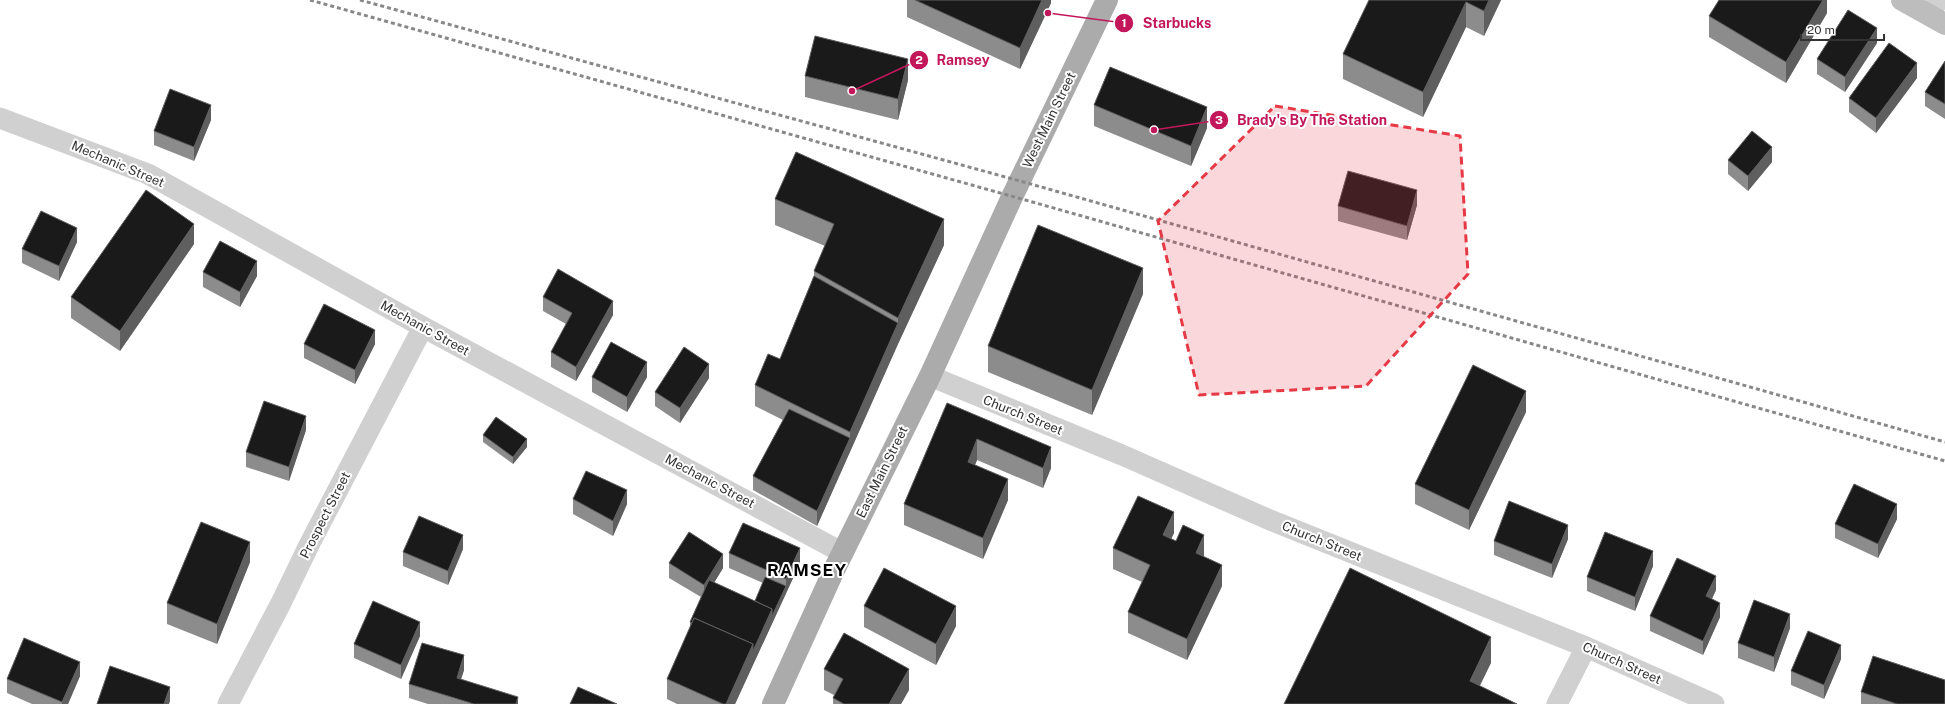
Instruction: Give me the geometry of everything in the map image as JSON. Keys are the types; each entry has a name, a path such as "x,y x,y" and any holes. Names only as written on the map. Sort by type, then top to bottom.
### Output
{"main road":[{"name":"West Main Street","path":"992,241 1107,0"},
{"path":"1902,0 1938,13"},
{"name":"East Main Street","path":"773,704 843,553 930,376 992,241"}],"street":[{"name":"Mechanic Street","path":"0,118 148,174 423,327 843,553"},
{"name":"Prospect Street","path":"228,704 423,327"},
{"name":"Church Street","path":"930,376 1122,455 1270,520 1586,647 1714,704"},
{"path":"1557,704 1586,647"}],"highlighted area":[{"path":"1275,106 1460,136 1468,274 1366,386 1199,395 1158,221"}],"building":[{"path":"915,0 1042,0 1020,48"},
{"path":"1369,0 1489,0 1484,11 1466,2 1423,92 1343,54"},
{"path":"1719,0 1823,0 1786,62 1709,16"},
{"path":"1848,10 1877,28 1845,77 1817,59"},
{"path":"815,36 908,59 898,99 805,76"},
{"path":"1889,43 1917,63 1876,118 1849,98"},
{"path":"1945,61 1945,104 1925,92"},
{"path":"1110,67 1207,107 1191,146 1094,105"},
{"path":"170,89 211,105 194,147 154,131"},
{"path":"1752,131 1772,147 1748,176 1728,160"},
{"path":"796,152 944,219 898,318 814,271 834,224 775,199"},
{"path":"1348,171 1417,190 1407,226 1338,206"},
{"path":"146,190 194,224 120,331 71,297"},
{"path":"41,211 77,228 59,266 22,249"},
{"path":"1038,225 1143,268 1092,390 988,346"},
{"path":"220,241 257,261 240,292 203,272"},
{"path":"558,269 613,301 576,367 551,352 572,313 543,297"},
{"path":"814,276 898,323 850,432 755,385 768,354 780,359"},
{"path":"324,304 375,330 355,370 304,344"},
{"path":"611,342 647,362 627,397 592,377"},
{"path":"684,347 709,364 680,408 655,392"},
{"path":"1473,365 1526,391 1469,510 1415,484"},
{"path":"264,401 306,416 289,467 246,452"},
{"path":"947,403 1051,447 1043,468 977,439 968,462 1008,479 983,538 904,504"},
{"path":"789,409 850,438 817,511 753,476"},
{"path":"496,417 527,439 513,457 483,435"},
{"path":"586,471 627,490 613,521 573,499"},
{"path":"1854,484 1897,504 1878,544 1835,524"},
{"path":"1138,496 1174,512 1163,535 1176,541 1183,525 1204,535 1196,553 1222,565 1187,639 1128,612 1150,565 1113,548"},
{"path":"1509,501 1568,525 1552,564 1494,541"},
{"path":"419,516 463,535 448,571 403,552"},
{"path":"201,522 250,542 217,624 167,603"},
{"path":"743,523 800,548 786,579 729,553"},
{"path":"689,532 723,554 704,585 669,563"},
{"path":"1605,532 1653,551 1635,597 1587,577"},
{"path":"1677,558 1716,576 1706,596 1720,603 1703,641 1650,616"},
{"path":"884,568 956,606 936,644 864,606"},
{"path":"1350,568 1491,637 1470,681 1517,704 1284,704"},
{"path":"765,577 786,586 772,616 772,609 755,601"},
{"path":"709,580 772,609 753,651 753,644 694,618 692,623 690,622"},
{"path":"1754,600 1790,614 1774,657 1738,643"},
{"path":"373,601 420,622 401,665 354,644"},
{"path":"694,618 753,644 726,704 667,679"},
{"path":"1808,631 1841,645 1824,685 1791,671"},
{"path":"844,633 909,669 889,704 844,704 833,698 843,679 824,669"},
{"path":"24,638 80,662 62,702 7,679"},
{"path":"422,643 464,655 457,678 518,697 516,704 474,704 409,684"},
{"path":"1873,656 1945,680 1945,704 1897,704 1861,692"},
{"path":"110,666 170,687 164,704 97,704"},
{"path":"578,687 617,704 570,704"}],"railway":[{"path":"310,0 1036,203 1945,461"},
{"path":"360,0 1020,181 1945,442"}],"place":[{"name":"Starbucks","path":"1048,13"},
{"name":"Ramsey","path":"852,91"},
{"name":"Brady's By The Station","path":"1154,130"}],"district":[{"name":"RAMSEY","path":"807,570"}]}
